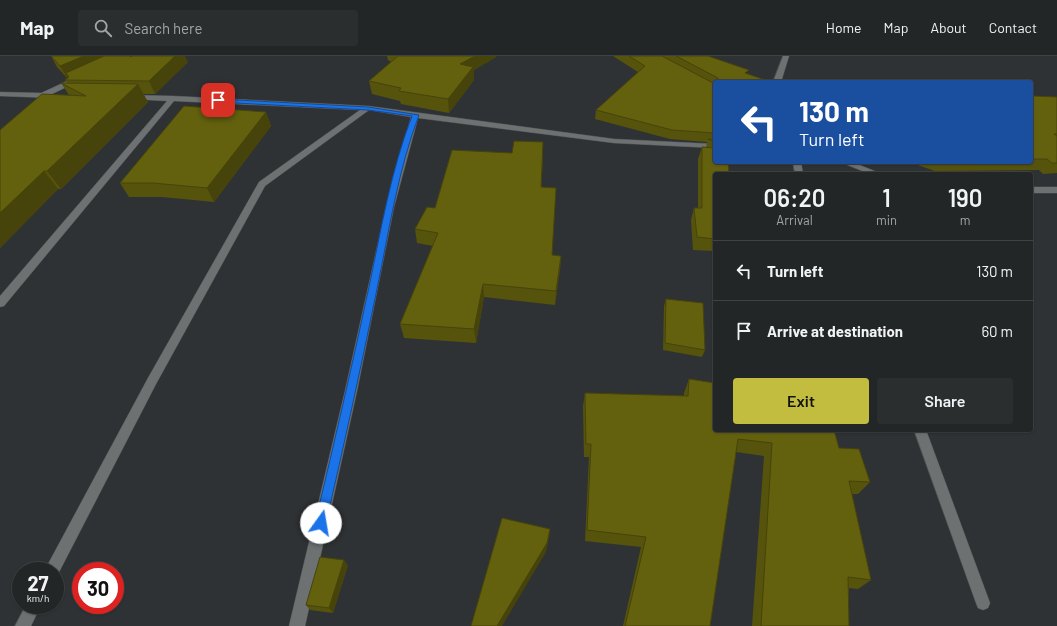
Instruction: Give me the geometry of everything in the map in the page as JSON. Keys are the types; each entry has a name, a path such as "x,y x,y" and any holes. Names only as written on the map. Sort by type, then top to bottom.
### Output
{"street":[{"path":"778,80 786,56"},
{"path":"29,106 41,96 83,78"},
{"path":"0,94 64,96"},
{"path":"126,97 368,108 614,141 713,146"},
{"path":"0,303 173,98"},
{"path":"57,562 152,380 262,184 368,108"},
{"path":"297,626 351,391 390,207 409,132 415,115"},
{"path":"850,164 872,172"},
{"path":"1033,190 1057,190"},
{"path":"921,432 983,603"},
{"path":"23,626 29,614"}],"building":[{"path":"51,56 84,56 60,66"},
{"path":"104,56 175,56 149,81 65,80 69,77 66,73"},
{"path":"398,56 475,56 460,64 473,67 448,99 399,91 401,88 369,81"},
{"path":"629,56 662,56 713,83 713,133 672,130 596,110 645,66"},
{"path":"676,56 708,56 749,70 745,73 765,80 718,80 718,78"},
{"path":"61,83 138,84 47,171 44,171 0,213 0,130 42,94 86,96"},
{"path":"1033,95 1034,96 1057,97 1057,134 1054,134 1057,136 1057,163 1052,163 1047,159 1033,159"},
{"path":"184,106 266,112 207,188 153,183 120,183"},
{"path":"514,141 543,142 541,187 556,188 552,255 561,256 556,291 483,284 474,329 400,324 438,233 415,229 427,207 435,208 452,150 512,153"},
{"path":"702,147 713,148 713,164 728,164 729,172 713,172 713,239 697,237 694,208 702,208"},
{"path":"666,299 703,303 705,350 665,343"},
{"path":"689,379 713,383 713,432 835,432 839,448 859,449 870,482 849,481 871,580 848,577 849,626 761,626 772,443 738,439 710,626 625,626 646,537 587,530 591,444 586,444 585,393 688,396"},
{"path":"502,518 550,529 547,543 497,626 471,626"},
{"path":"320,557 344,560 329,608 306,605"}],"route":[{"path":"218,100 368,108 415,115 409,132 390,207 321,523"}]}
